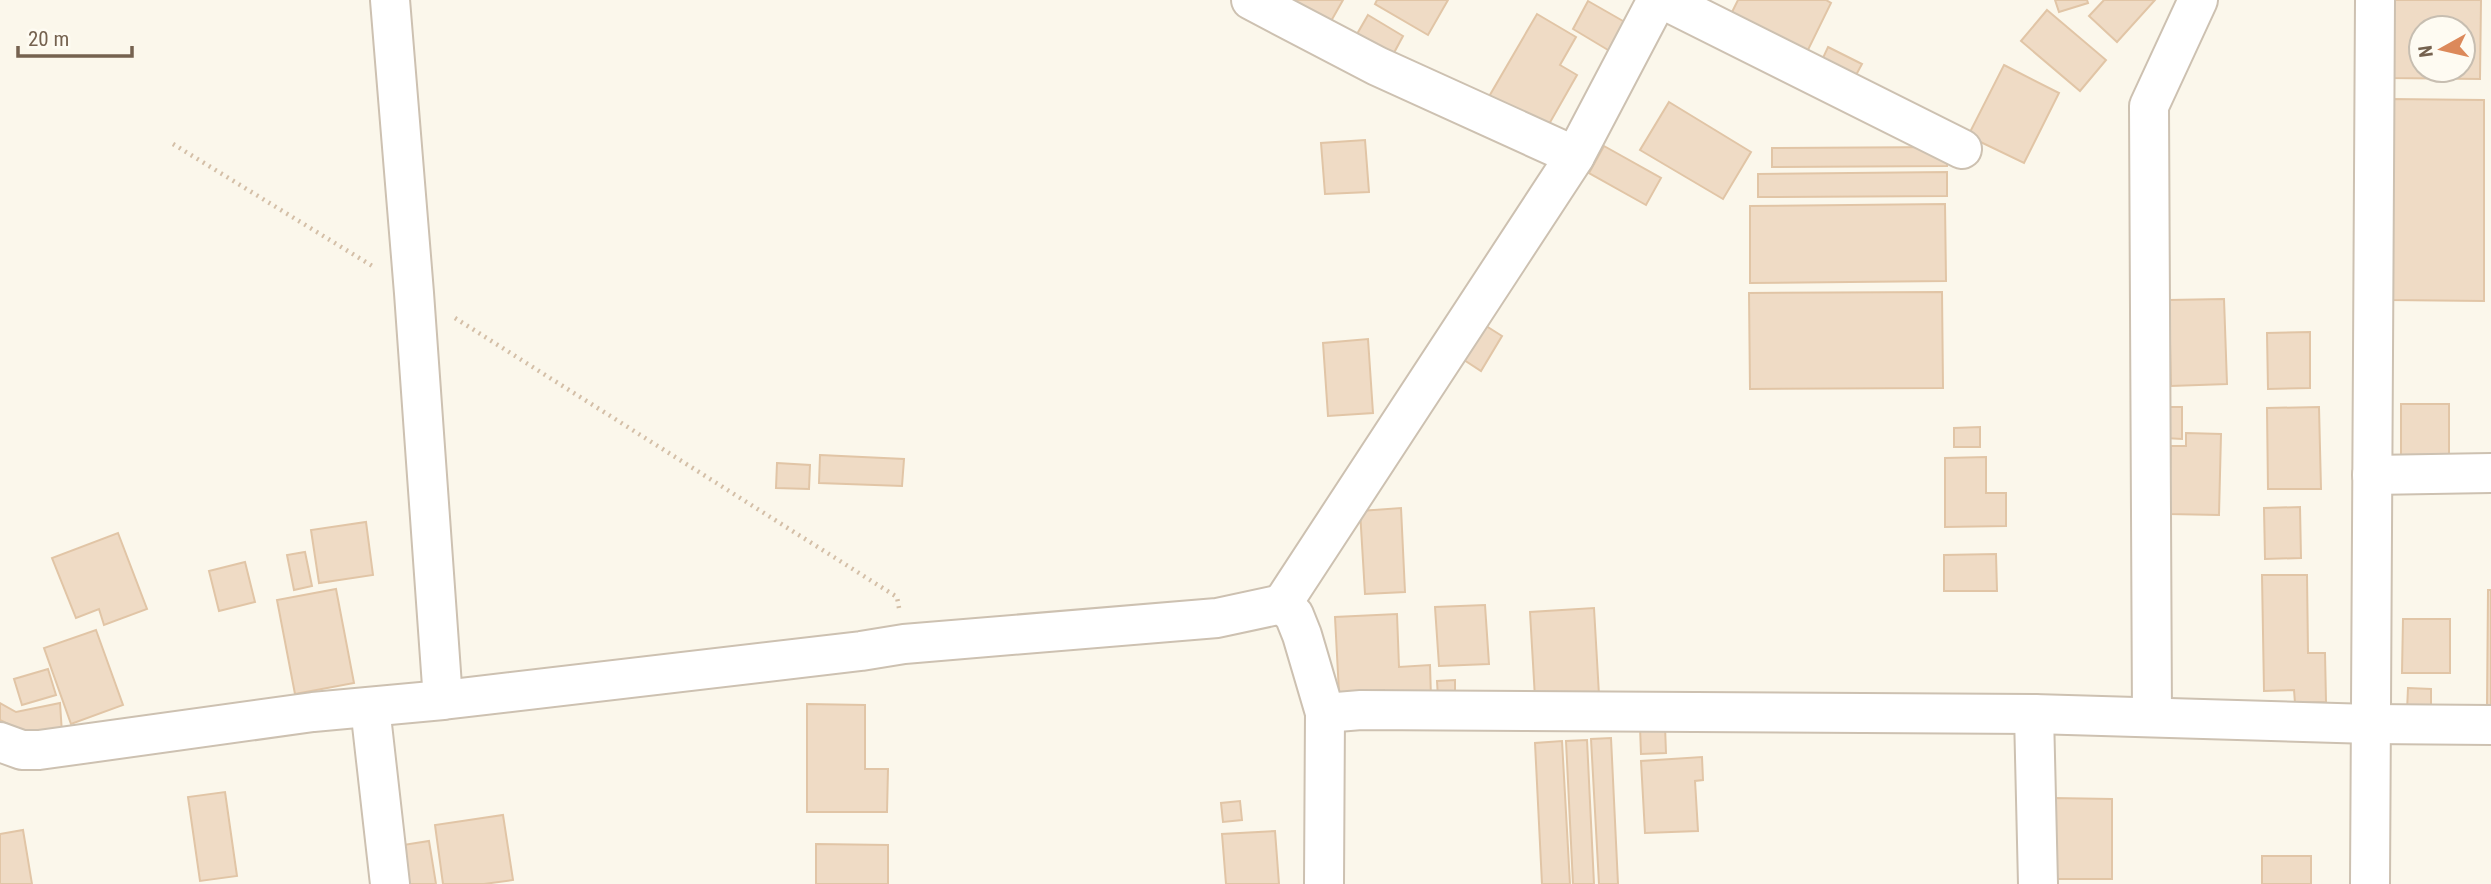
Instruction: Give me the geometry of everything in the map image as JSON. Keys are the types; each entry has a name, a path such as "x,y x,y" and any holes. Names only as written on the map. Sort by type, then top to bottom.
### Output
{"street":[{"path":"390,0 443,700"},
{"path":"1251,0 1377,65 1575,156"},
{"path":"0,742 22,750 39,750 313,712 443,700 904,644 1217,618 1282,604 1575,156 1657,0"},
{"path":"1664,0 1962,149"},
{"path":"2152,717 2149,106 2198,0"},
{"path":"2370,884 2375,0"},
{"path":"2372,475 2491,473"},
{"path":"1282,604 1294,615 1302,635 1325,713 1324,884"},
{"path":"370,707 390,884"},
{"path":"1325,713 1375,710 2034,714 2491,725"},
{"path":"2034,714 2038,884"}],"path":[{"path":"173,144 414,292 897,597 904,644"}],"building":[{"path":"1290,0 1343,0 1330,23"},
{"path":"1377,0 1448,0 1428,35 1375,4"},
{"path":"1738,0 1826,0 1831,3 1806,54 1730,16"},
{"path":"2055,0 2087,0 2088,3 2059,12"},
{"path":"2104,0 2155,0 2117,42 2089,16"},
{"path":"2390,0 2481,0 2480,79 2477,79 2477,14 2407,14 2407,78 2389,78"},
{"path":"1588,1 1630,25 1613,53 1573,29"},
{"path":"2047,10 2106,60 2080,91 2021,41"},
{"path":"1537,14 1576,37 1560,65 1577,75 1544,133 1487,100"},
{"path":"1368,15 1403,36 1389,62 1353,41"},
{"path":"1828,47 1862,64 1855,77 1822,60"},
{"path":"2004,65 2059,93 2024,163 1968,136"},
{"path":"2390,99 2484,100 2484,301 2389,300"},
{"path":"1669,102 1751,152 1723,199 1640,150"},
{"path":"1365,140 1369,192 1325,194 1321,143"},
{"path":"1604,146 1661,178 1646,205 1589,173"},
{"path":"1947,147 1947,166 1772,167 1772,148"},
{"path":"1947,172 1947,196 1758,197 1758,174"},
{"path":"1945,204 1946,281 1750,283 1750,206"},
{"path":"1942,292 1943,388 1750,389 1749,293"},
{"path":"2224,299 2227,384 2171,386 2169,300"},
{"path":"1483,324 1502,336 1481,371 1461,358"},
{"path":"2310,332 2310,388 2268,389 2267,333"},
{"path":"1368,339 1373,413 1328,416 1323,343"},
{"path":"2401,404 2449,404 2449,461 2401,460"},
{"path":"2166,407 2182,407 2182,439 2165,438"},
{"path":"2319,407 2321,489 2268,489 2267,408"},
{"path":"1980,427 1980,447 1954,447 1954,428"},
{"path":"2186,433 2221,434 2219,515 2169,514 2171,446 2186,446"},
{"path":"820,455 904,459 902,486 819,483"},
{"path":"1986,457 1986,493 2006,493 2006,526 1945,527 1945,458"},
{"path":"777,463 810,465 809,489 776,488"},
{"path":"2300,507 2301,558 2265,559 2264,508"},
{"path":"1401,508 1405,592 1365,594 1360,511"},
{"path":"366,522 373,575 319,583 311,530"},
{"path":"118,533 147,609 104,625 99,609 76,618 52,558"},
{"path":"305,552 312,586 294,590 287,555"},
{"path":"1996,554 1997,591 1944,591 1944,555"},
{"path":"245,562 255,602 219,611 209,571"},
{"path":"2262,575 2307,575 2308,653 2325,653 2326,702 2295,703 2294,690 2264,691"},
{"path":"336,589 354,683 295,694 277,600"},
{"path":"2488,590 2491,590 2491,708 2487,708"},
{"path":"1485,605 1489,664 1439,666 1435,607"},
{"path":"1594,608 1599,695 1535,698 1530,612"},
{"path":"1397,614 1399,667 1430,665 1431,698 1384,701 1384,690 1339,693 1335,617"},
{"path":"2403,619 2450,619 2450,673 2402,673"},
{"path":"96,630 123,705 71,724 44,648"},
{"path":"48,669 56,695 22,705 14,679"},
{"path":"1455,680 1455,697 1438,698 1437,681"},
{"path":"2408,688 2431,689 2431,711 2407,711"},
{"path":"0,703 16,712 60,703 62,733 26,733 0,720"},
{"path":"807,704 865,705 865,769 888,769 887,812 807,812"},
{"path":"1665,726 1666,753 1641,754 1640,727"},
{"path":"1611,738 1618,884 1599,884 1591,739"},
{"path":"1587,740 1594,884 1573,884 1566,741"},
{"path":"1562,741 1570,884 1542,884 1535,743"},
{"path":"1702,757 1703,780 1695,781 1698,831 1645,833 1641,761"},
{"path":"225,792 237,876 200,881 188,797"},
{"path":"2053,798 2112,799 2112,879 2052,879"},
{"path":"1240,801 1242,820 1223,822 1221,803"},
{"path":"503,815 513,880 484,884 443,884 435,825"},
{"path":"23,830 32,884 0,884 0,834"},
{"path":"1275,831 1279,884 1226,884 1222,834"},
{"path":"429,841 436,884 408,884 403,845"},
{"path":"816,844 888,845 888,884 816,884"},
{"path":"2262,856 2311,856 2311,884 2262,884"}]}
